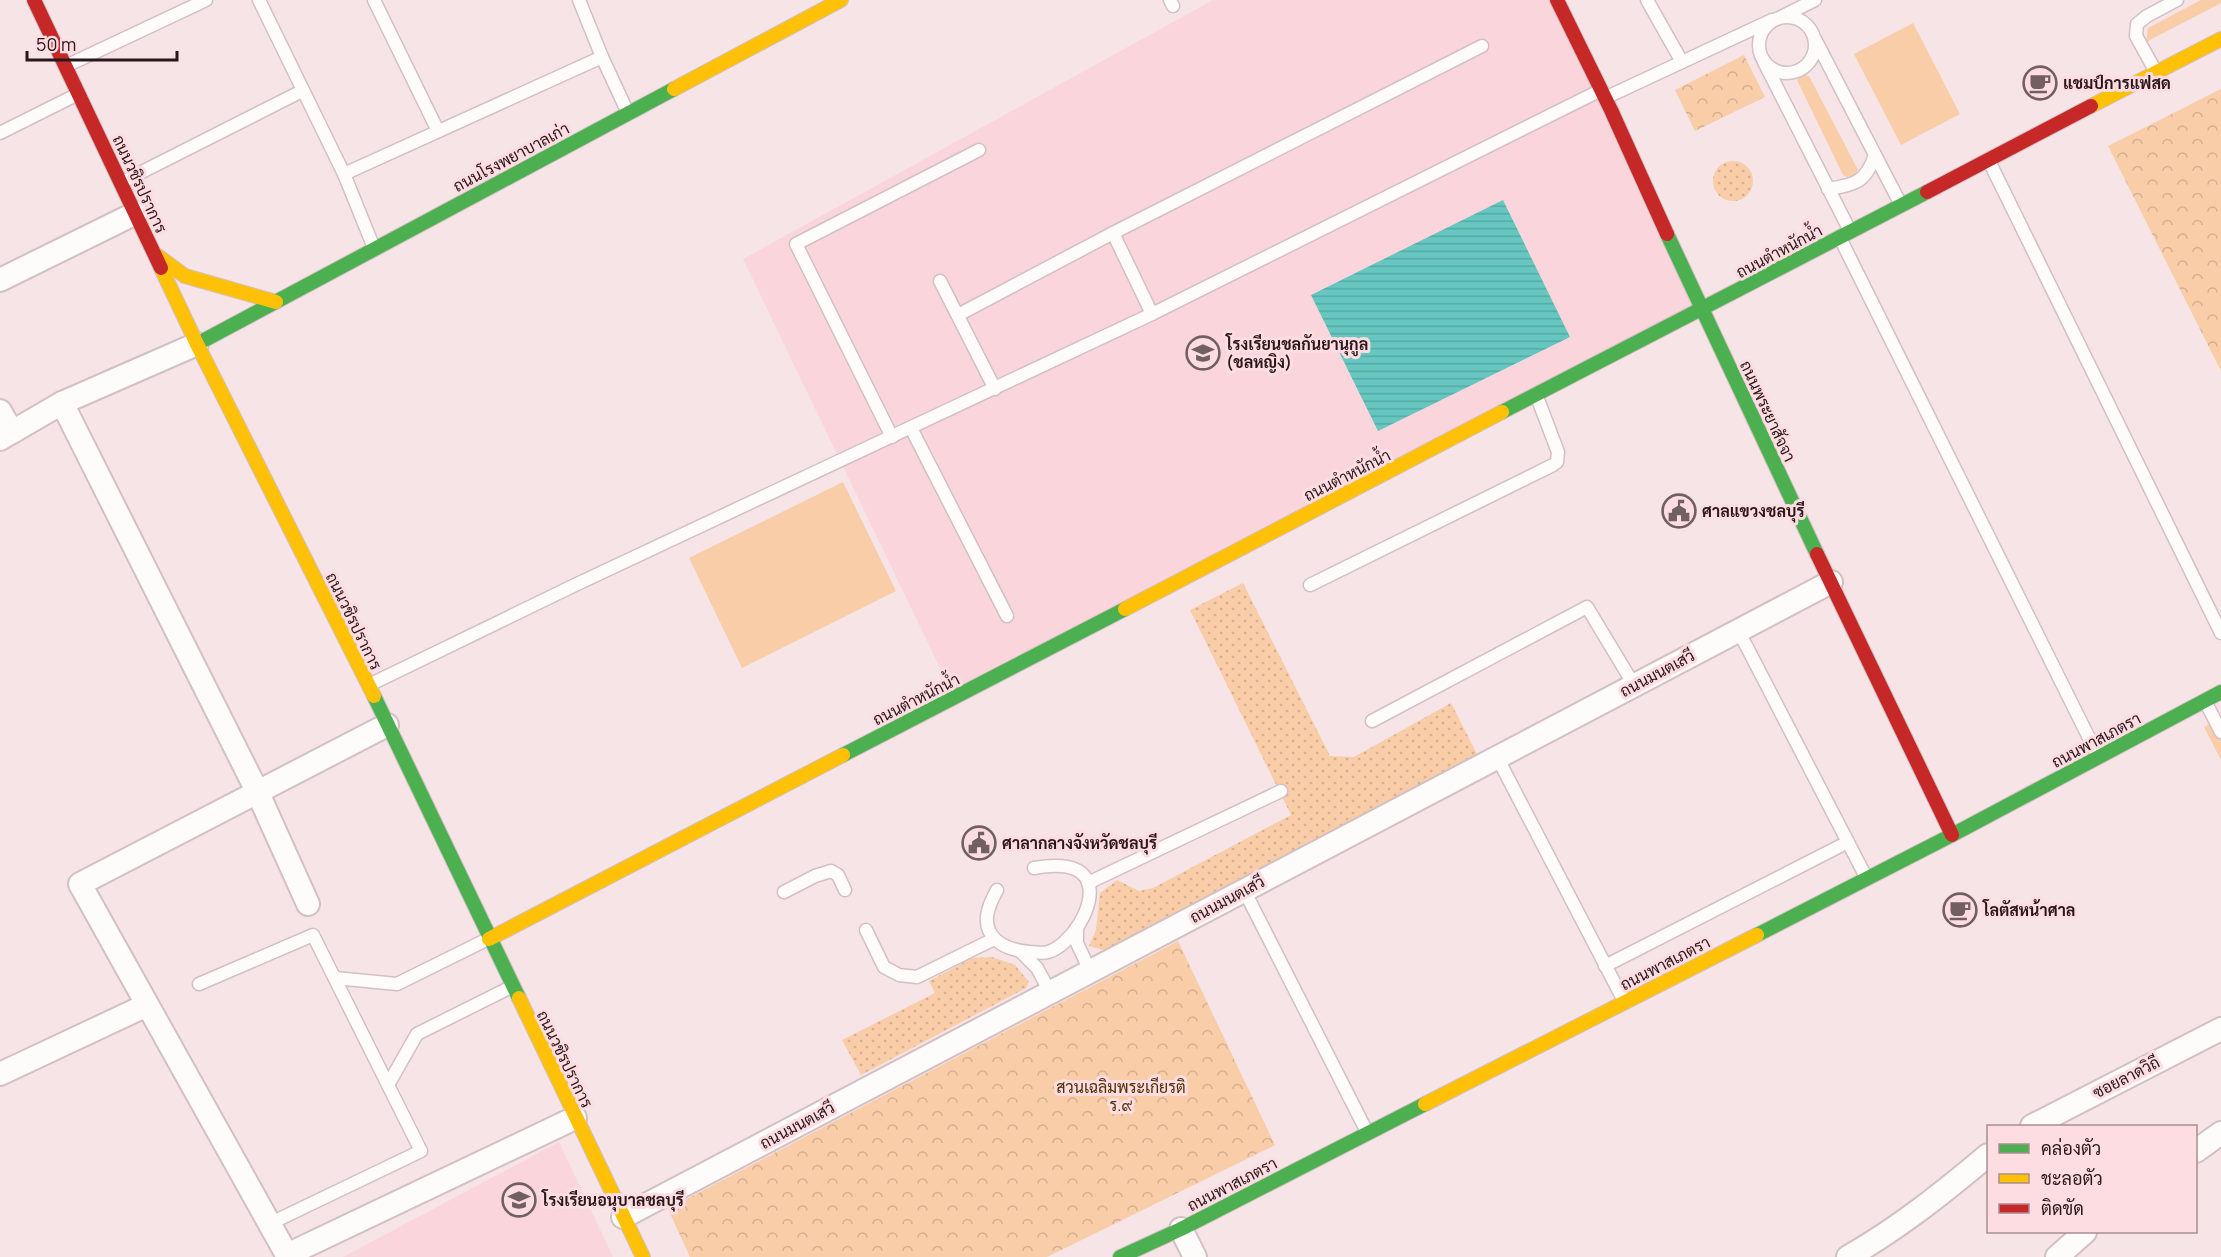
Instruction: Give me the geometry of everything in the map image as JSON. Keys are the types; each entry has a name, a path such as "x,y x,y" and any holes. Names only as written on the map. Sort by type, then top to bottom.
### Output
{"street":[{"name":"ถนนวชิรปราการ","path":"34,0 197,344 368,686 643,1257"},
{"name":"ถนนโรงพยาบาลเก่า","path":"197,344 628,114 815,6 841,0"},
{"name":"ถนนพระยาสัจจา","path":"1557,0 1603,94 1701,310 1952,835"},
{"name":"ถนนตำหนักน้ำ","path":"489,939 2221,39"},
{"path":"0,280 136,213"},
{"path":"155,254 185,276 276,302"},
{"path":"239,335 249,317"},
{"path":"0,411 6,435 62,403 197,344"},
{"path":"230,381 238,423"},
{"path":"62,403 257,791 308,904"},
{"name":"ถนนมนตเสวี","path":"623,1217 1831,582"},
{"name":"ถนนพาสเภตรา","path":"1120,1257 1180,1229 1952,835 2221,693"},
{"path":"387,725 80,884 287,1255 575,1118"},
{"path":"0,1074 147,1005"},
{"name":"ซอยลาดวิถี","path":"2034,1125 2221,1029"},
{"path":"2197,1150 2221,1133"},
{"path":"1848,1257 1878,1240 1923,1208 1987,1157"},
{"path":"1180,1229 1195,1257"},
{"path":"2057,1257 2084,1233"}],"lane":[{"path":"66,66 206,0"},
{"path":"259,0 344,174 375,249"},
{"path":"374,0 438,131"},
{"path":"579,0 628,114"},
{"path":"1647,0 1682,62"},
{"path":"368,686 575,585 1152,314 1603,94 1682,62 1815,0"},
{"path":"2157,73 2136,36 2137,24 2177,0"},
{"path":"1901,206 1812,30 1799,19 1777,19 1760,34 1759,53 1828,189 1845,235 2098,758"},
{"path":"1764,62 1770,69 1779,73 1798,71 1807,66 1813,57 1815,39"},
{"path":"958,315 1113,233 1482,46"},
{"path":"344,174 602,57"},
{"path":"121,183 302,91"},
{"path":"2,128 79,93"},
{"path":"892,437 796,244 980,150"},
{"path":"1828,189 1849,186 1861,180 1870,169 1875,155"},
{"path":"1989,160 2221,633"},
{"path":"1113,233 1152,314"},
{"path":"940,281 995,389"},
{"path":"1310,585 1557,462 1558,452 1536,395"},
{"path":"911,428 1007,616"},
{"path":"1372,721 1587,607 1634,685"},
{"path":"1738,630 1867,878"},
{"path":"2205,701 2221,732"},
{"path":"1497,757 1624,1002"},
{"path":"1088,883 1281,790"},
{"path":"1605,966 1848,842"},
{"path":"997,890 989,903 986,917 988,929 994,939 1004,946 1020,951 1047,953 1066,943 1077,930 1085,909 1089,894 1088,883 1081,874 1070,868 1051,865 1034,868"},
{"path":"784,892 815,876 831,871 838,875 845,890"},
{"path":"1244,890 1368,1133"},
{"path":"866,930 884,967 899,975 917,977 994,939"},
{"path":"1077,930 1077,943 1090,971"},
{"path":"199,984 313,935 421,1151 269,1224"},
{"path":"335,978 397,984 489,939"},
{"path":"1020,951 1037,968 1050,992"},
{"path":"388,1085 417,1034 512,987"}],"shaded area":[{"name":"โรงเรียนชลกันยานุกูล (ชลหญิง)","path":"1213,0 1557,0 1701,310 954,697 743,259"},
{"name":"โรงเรียนอนุบาลชลบุรี","path":"559,1142 613,1257 343,1257"}],"green space":[{"path":"2201,0 2221,0 2221,3 2146,42 2148,28"},
{"path":"1913,23 1960,114 1901,145 1854,54"},
{"path":"1744,55 1765,97 1695,131 1675,90"},
{"path":"1802,75 1809,76 1858,170 1854,175 1847,177 1843,175 1797,80"},
{"path":"2221,89 2221,371 2108,146"},
{"path":"1733,161 1741,162 1747,167 1752,173 1752,189 1747,195 1741,200 1733,201 1725,200 1719,195 1714,189 1713,181 1714,173 1719,167 1725,162"},
{"path":"843,482 896,591 742,668 689,558"},
{"path":"1243,583 1330,756 1354,757 1451,703 1477,754 1104,950 1089,946 1096,930 1100,893 1117,880 1139,891 1153,888 1291,815 1190,610"},
{"path":"2221,718 2221,760 2204,727"},
{"name":"สวนเฉลิมพระเกียรติ ร.๙","path":"1178,941 1275,1145 1047,1257 690,1257 668,1209"},
{"path":"992,957 1015,965 1029,982 1026,988 861,1075 842,1040 935,993 929,981 972,958"}],"water":[{"path":"1503,200 1570,337 1378,431 1311,295"}],"traffic: fast":[{"path":"197,344 674,89"},
{"path":"1502,412 1927,192"},
{"path":"1667,234 1817,554"},
{"path":"843,755 1125,609"},
{"path":"1757,935 1952,835 2221,692"},
{"path":"374,696 519,998"},
{"path":"1120,1257 1181,1229 1425,1104"}],"traffic: slow":[{"path":"674,89 841,0"},
{"path":"2091,106 2221,39"},
{"path":"155,254 185,276 276,302"},
{"path":"161,268 374,696"},
{"path":"1125,609 1502,412"},
{"path":"489,939 843,755"},
{"path":"1425,1104 1757,935"},
{"path":"519,998 643,1257"}],"traffic: jam":[{"path":"34,0 161,268"},
{"path":"1557,0 1611,110 1667,234"},
{"path":"1927,192 2091,106"},
{"path":"1817,554 1952,835"}],"place":[{"name":"แชมป์การแฟสด","path":"2040,83"},
{"name":"โรงเรียนชลกันยานุกูล (ชลหญิง)","path":"1203,353"},
{"name":"ศาลแขวงชลบุรี","path":"1679,511"},
{"name":"ศาลากลางจังหวัดชลบุรี","path":"979,843"},
{"name":"โลตัสหน้าศาล","path":"1960,910"},
{"name":"โรงเรียนอนุบาลชลบุรี","path":"519,1200"}]}
